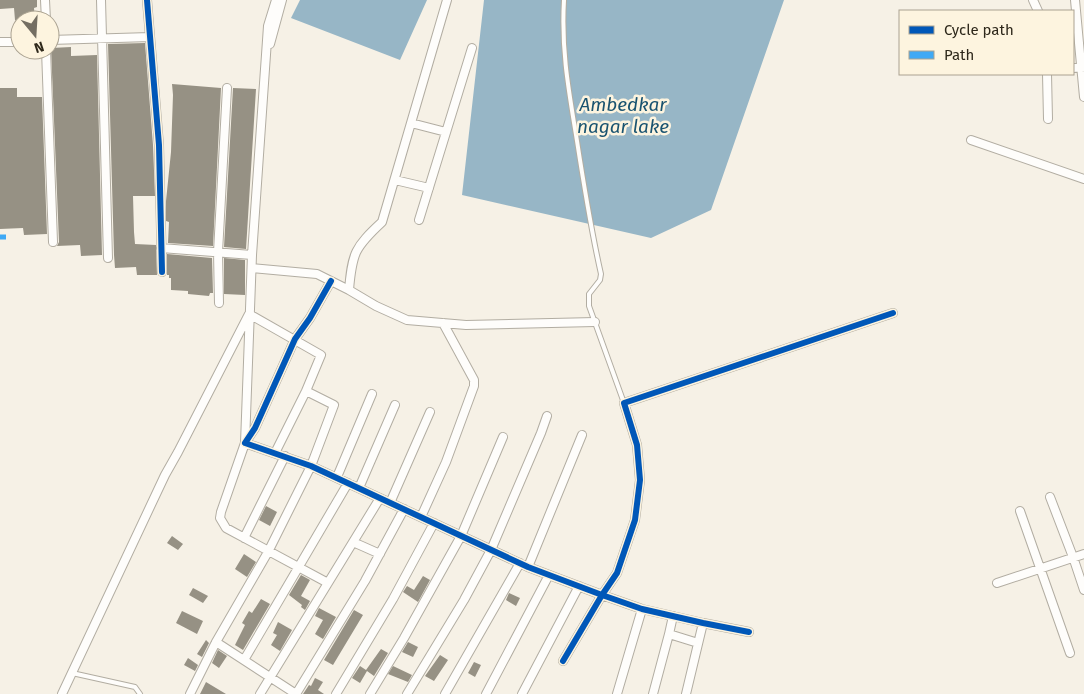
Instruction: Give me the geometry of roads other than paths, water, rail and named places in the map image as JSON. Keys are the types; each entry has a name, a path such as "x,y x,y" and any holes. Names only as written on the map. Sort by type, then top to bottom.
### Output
{"street":[{"path":"101,0 108,258"},
{"path":"147,0 160,145 162,272"},
{"path":"245,443 252,255 265,65 268,26 276,0"},
{"path":"265,65 282,0"},
{"path":"349,290 355,251 365,238 382,222 447,0"},
{"path":"1074,0 1083,68 1084,97"},
{"path":"60,40 150,36"},
{"path":"419,220 472,48"},
{"path":"46,60 53,242"},
{"path":"1047,75 1048,119"},
{"path":"219,303 218,252 226,88"},
{"path":"411,123 446,132"},
{"path":"971,140 1084,179"},
{"path":"395,180 429,188"},
{"path":"161,248 252,255"},
{"path":"252,268 317,274 376,306 407,320 466,325 595,322"},
{"path":"328,583 226,528 220,518 245,443 255,428 295,339 310,318 331,281"},
{"path":"563,662 602,595 617,574 635,520 640,480 637,445 624,403 894,313"},
{"path":"249,314 321,355 276,453"},
{"path":"62,694 165,476 249,314"},
{"path":"421,516 446,462 474,386 474,380 443,323"},
{"path":"190,694 216,642 268,552 311,466 334,405 306,391"},
{"path":"337,478 372,394"},
{"path":"359,488 395,405"},
{"path":"390,502 430,412"},
{"path":"408,694 492,550 541,434 546,416"},
{"path":"528,567 582,435"},
{"path":"370,694 462,536 503,437"},
{"path":"245,443 311,466 528,567 602,595 642,609 749,632"},
{"path":"244,538 285,456"},
{"path":"244,660 348,483"},
{"path":"1050,497 1084,590"},
{"path":"260,694 380,498"},
{"path":"216,642 296,694 365,582 404,509"},
{"path":"1020,511 1042,568 1070,652"},
{"path":"336,694 393,599 434,523"},
{"path":"353,542 380,554"},
{"path":"998,583 1084,554"},
{"path":"445,694 520,563"},
{"path":"486,694 549,575"},
{"path":"522,694 579,586"},
{"path":"617,694 642,609"},
{"path":"653,694 674,616"},
{"path":"686,694 704,623"},
{"path":"669,634 698,643"}],"lane":[{"path":"564,0 562,30 565,64 592,233 601,274 600,280 589,294 589,306 624,403"},
{"path":"72,673 135,686 140,694"}],"water":[{"path":"300,0 427,0 400,60 291,18"},
{"name":"Ambedkar nagar lake","path":"484,0 784,0 711,210 651,238 462,195"}]}
